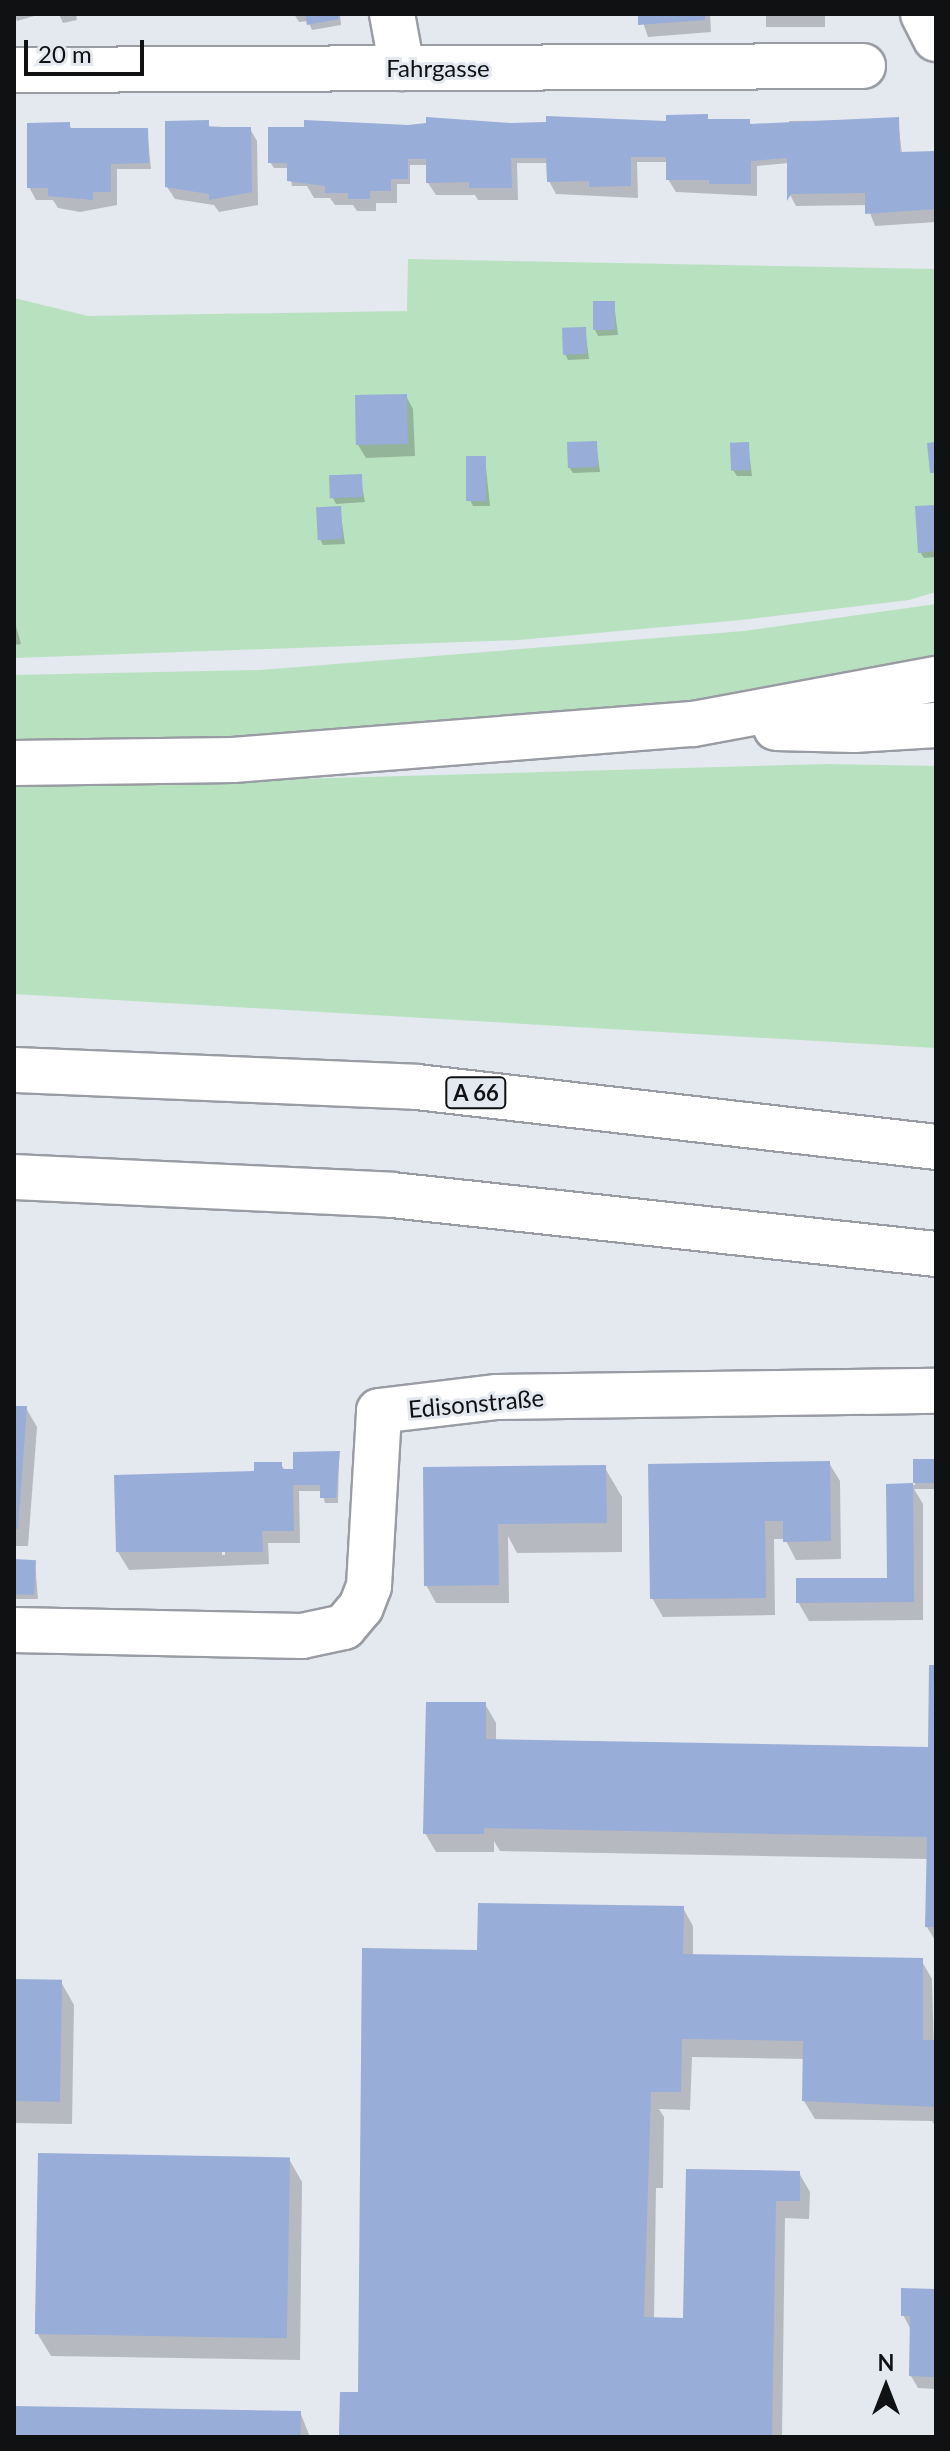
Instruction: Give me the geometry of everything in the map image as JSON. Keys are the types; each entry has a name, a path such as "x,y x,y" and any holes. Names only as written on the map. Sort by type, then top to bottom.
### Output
{"main road":[{"path":"392,14 402,68"},
{"path":"923,14 936,39"},
{"name":"Fahrgasse","path":"14,70 863,66"},
{"path":"14,763 249,759 693,724 936,679"},
{"path":"693,724 854,730 936,725"},
{"name":"A 66","path":"14,1070 417,1087 936,1147"},
{"path":"14,1177 392,1195 936,1254"},
{"name":"Edisonstraße","path":"14,1630 302,1636 344,1627 361,1607 369,1586 379,1411 497,1397 936,1391"}],"green space":[{"path":"408,259 936,269 936,592 909,600 741,620 519,640 14,658 14,298 88,316 407,311"},
{"path":"936,604 936,666 727,697 254,738 14,742 14,675 261,670 744,631"},
{"path":"827,764 936,766 936,1048 14,994 14,787"}],"building":[{"path":"305,14 338,14 339,19 307,25"},
{"path":"638,14 705,14 705,20 638,25"},
{"path":"708,114 708,119 750,119 750,124 899,117 900,152 936,151 936,209 865,214 865,193 791,194 787,201 787,158 751,161 751,184 709,184 709,180 666,180 666,157 631,157 631,186 589,187 589,181 547,182 546,158 511,158 512,188 469,188 469,182 426,183 426,159 408,159 408,179 391,179 391,191 370,191 370,199 348,199 348,193 325,193 325,186 287,181 287,163 268,163 268,127 304,127 304,120 408,125 426,123 426,117 511,123 546,122 546,116 666,121 666,115"},
{"path":"209,120 209,127 251,127 252,192 209,200 209,194 165,187 165,121"},
{"path":"70,122 70,128 148,128 149,163 111,164 111,192 93,192 93,200 48,196 48,188 27,188 27,123"},
{"path":"593,301 615,301 615,330 593,330"},
{"path":"586,327 587,354 563,355 562,328"},
{"path":"407,394 408,444 356,445 355,395"},
{"path":"597,441 598,467 568,468 567,442"},
{"path":"749,442 750,470 731,471 730,443"},
{"path":"936,442 936,473 930,473 927,443"},
{"path":"466,456 486,456 486,501 466,501"},
{"path":"362,474 363,497 330,498 329,475"},
{"path":"936,505 936,551 918,553 915,506"},
{"path":"341,506 343,539 318,540 316,507"},
{"path":"14,1406 27,1406 18,1529 14,1528"},
{"path":"340,1451 336,1498 320,1498 320,1485 293,1485 294,1531 262,1531 263,1552 116,1552 114,1475 254,1471 254,1462 282,1462 282,1469 293,1469 293,1452"},
{"path":"913,1459 936,1459 936,1483 913,1483"},
{"path":"830,1461 831,1541 783,1542 783,1521 765,1521 766,1598 650,1599 648,1464"},
{"path":"606,1465 607,1523 498,1524 499,1585 424,1586 423,1467"},
{"path":"913,1483 914,1602 796,1603 796,1578 887,1578 886,1484"},
{"path":"14,1559 36,1560 34,1595 14,1594"},
{"path":"929,1665 936,1665 936,1927 925,1927 927,1837 484,1828 484,1834 423,1834 426,1702 486,1702 486,1739 928,1747"},
{"path":"478,1903 684,1906 683,1954 923,1958 923,2040 936,2040 936,2107 802,2101 803,2041 682,2039 681,2092 651,2092 644,2317 683,2318 686,2169 800,2171 800,2201 776,2201 772,2437 339,2435 340,2392 358,2392 362,1948 477,1950"},
{"path":"14,1979 62,1980 60,2102 14,2101"},
{"path":"38,2153 290,2157 287,2338 35,2334"},
{"path":"901,2288 936,2289 936,2377 909,2376 910,2316 901,2316"},
{"path":"14,2406 301,2411 301,2437 14,2437"}]}
